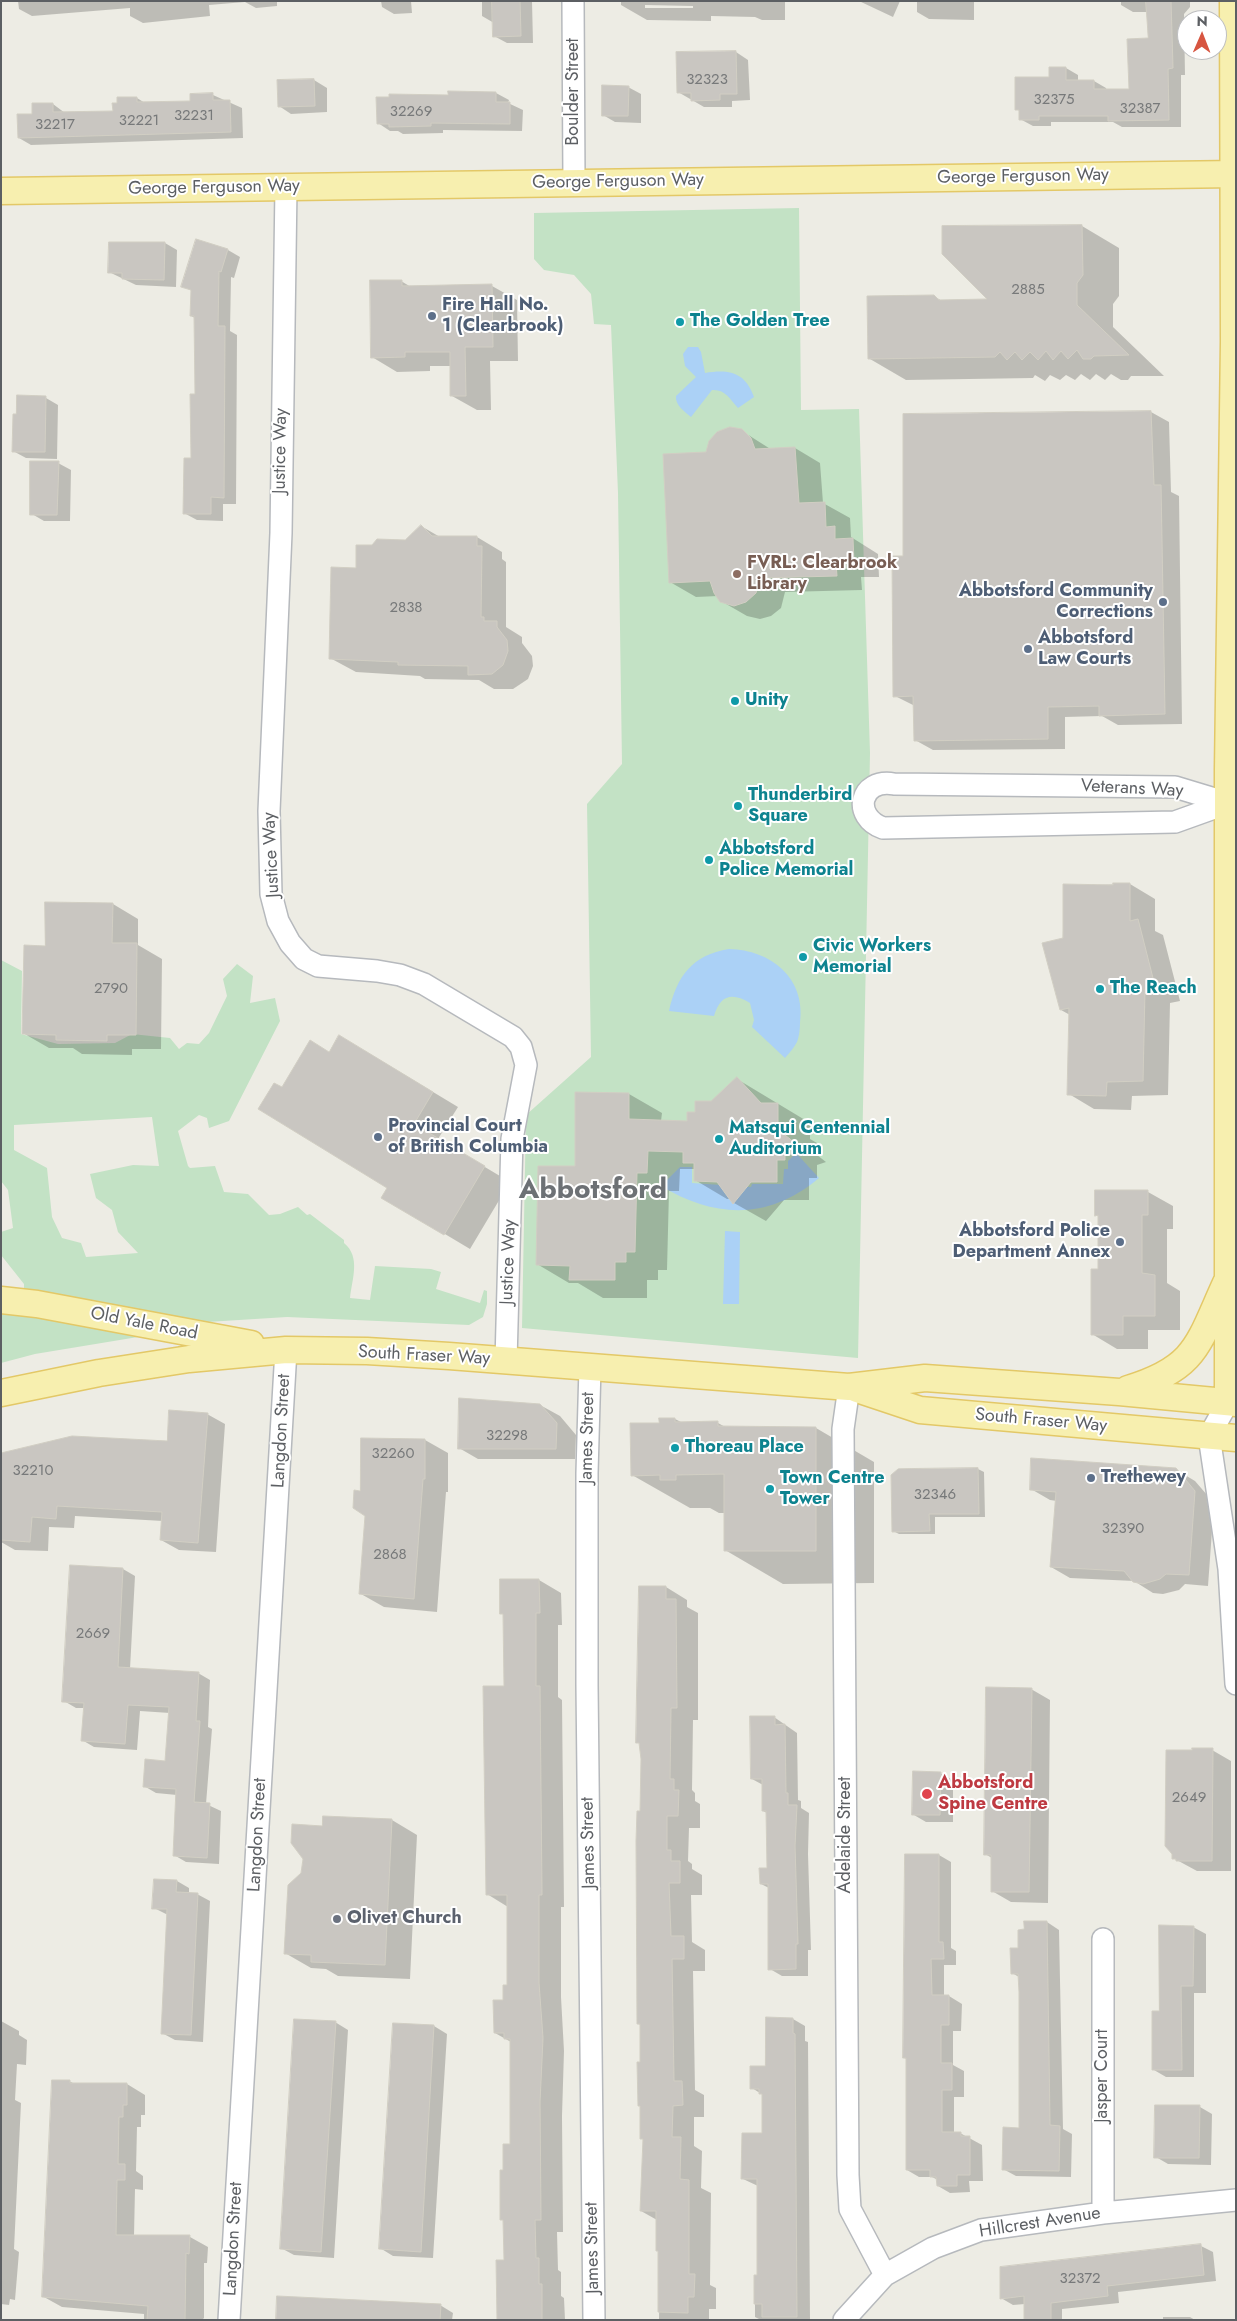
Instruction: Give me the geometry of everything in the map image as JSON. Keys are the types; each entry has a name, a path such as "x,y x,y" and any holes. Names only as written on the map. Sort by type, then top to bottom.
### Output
{"main road":[{"path":"1233,1 1235,174 1232,803 1233,1408"},
{"name":"George Ferguson Way","path":"1,191 1235,174"},
{"path":"1119,1392 1164,1376 1185,1362 1232,1283"},
{"name":"Old Yale Road","path":"1,1300 38,1304 286,1350"},
{"name":"South Fraser Way","path":"1,1393 90,1375 189,1359 286,1350 367,1352 506,1361 849,1387 925,1378 1119,1392 1233,1408"},
{"name":"South Fraser Way","path":"849,1387 920,1410 1236,1438"}],"street":[{"name":"Boulder Street","path":"573,1 574,183"},
{"name":"Justice Way","path":"286,187 281,533 269,811 271,894 278,921 290,943 304,959 318,966 377,971 400,975 424,984 513,1037 521,1047 526,1065 512,1138 506,1361"},
{"name":"Veterans Way","path":"882,782 894,784 1175,787 1232,803 1174,822 883,828 873,824 867,817 864,807 867,791 873,785 882,782"},
{"name":"Langdon Street","path":"229,2320 286,1350"},
{"name":"James Street","path":"590,1367 587,1473 587,1685 594,2320"},
{"name":"Adelaide Street","path":"849,1387 843,1429 848,2175 850,2209 885,2276"},
{"path":"1233,1408 1210,1436 1229,1569 1236,1684"},
{"name":"Jasper Court","path":"1103,1940 1103,2213"},
{"name":"Hillcrest Avenue","path":"844,2320 885,2276 933,2248 981,2230 1103,2213 1236,2200"}],"green space":[{"path":"799,208 801,410 859,409 870,753 858,1358 522,1328 526,1115 591,1057 587,804 622,764 618,493 611,325 594,324 591,294 574,275 544,270 534,259 534,213"},
{"path":"1,960 22,971 21,1034 58,1044 115,1043 132,1034 170,1038 179,1049 187,1043 199,1044 209,1033 227,996 223,979 237,964 253,976 250,1003 275,998 280,1021 229,1121 209,1128 207,1118 199,1115 178,1131 188,1166 190,1168 215,1166 224,1192 248,1194 269,1215 280,1214 298,1207 344,1240 354,1262 350,1298 370,1300 375,1266 431,1269 441,1272 436,1289 480,1303 484,1290 487,1291 487,1304 483,1317 469,1325 287,1317 207,1322 24,1290 24,1284 1,1255 1,1232 13,1228 8,1190 1,1181","holes":["152,1117 159,1166 133,1165 90,1174 96,1198 112,1210 118,1232 138,1253 86,1257 81,1243 62,1238 52,1217 47,1168 14,1150 14,1125"]},
{"path":"1,1307 150,1335 35,1354 1,1363"}],"water":[{"path":"688,347 698,347 701,352 705,373 729,372 735,374 746,382 754,397 738,408 724,393 712,390 691,417 680,408 676,399 676,396 696,377 685,366 683,354"},
{"path":"729,949 759,955 772,961 791,980 797,993 800,1007 800,1028 797,1042 785,1058 752,1027 754,1020 750,1003 738,997 723,1000 714,1016 669,1011 677,987 688,969 705,956"},
{"path":"796,1153 819,1178 800,1192 781,1202 762,1208 722,1209 702,1205 661,1186 680,1167 692,1167 692,1183 751,1187 752,1184 783,1184 784,1169 788,1169 788,1161"},
{"path":"725,1231 740,1232 739,1304 723,1304"}],"building":[{"path":"492,1 520,1 521,36 493,37"},
{"path":"1146,1 1171,1 1173,68 1168,69 1169,120 1108,121 1108,116 1039,116 1039,120 1019,120 1019,110 1015,110 1015,77 1049,77 1049,67 1066,67 1066,80 1094,80 1094,89 1129,89 1127,39 1148,38"},
{"path":"736,51 737,94 720,94 720,100 691,101 691,93 677,93 676,52"},
{"path":"314,79 315,106 278,107 277,80"},
{"path":"602,85 629,86 628,116 602,116"},
{"path":"448,91 496,92 496,102 510,102 510,124 431,123 431,126 389,127 389,124 377,124 376,97 389,97 389,94 448,95"},
{"path":"213,93 213,100 230,100 231,132 18,138 17,114 32,114 32,103 53,103 53,112 113,111 112,103 117,103 117,97 137,97 137,102 190,101 190,94"},
{"path":"1082,225 1083,275 1077,283 1077,305 1129,355 1094,356 1091,359 1083,359 1077,350 1068,359 1061,351 1053,360 1046,351 1038,360 1030,352 1022,360 1015,352 1007,360 1000,352 995,357 868,359 867,296 934,295 939,300 987,299 942,254 942,226"},
{"path":"196,239 228,249 221,272 219,271 218,326 225,326 224,498 211,497 211,514 183,514 184,458 191,458 190,394 195,394 194,316 190,316 191,290 181,287"},
{"path":"109,242 165,242 164,280 122,279 122,273 108,273"},
{"name":"Fire Hall No. 1 (Clearbrook)","path":"370,280 402,280 402,286 492,284 493,347 465,347 466,396 450,396 450,352 405,352 405,357 371,358"},
{"path":"17,395 46,396 45,452 12,452 13,414 16,414"},
{"path":"1151,411 1154,485 1161,485 1165,714 1099,716 1099,706 1048,707 1048,739 914,741 913,696 893,697 892,556 903,556 903,414"},
{"path":"730,427 742,429 751,438 755,449 795,447 799,503 825,502 826,527 835,526 835,539 853,538 854,563 836,563 837,576 760,578 756,593 746,602 734,606 720,602 714,593 710,581 669,583 663,454 706,452 709,441 717,432"},
{"path":"30,461 59,461 57,515 30,515"},
{"path":"421,525 432,536 477,536 477,546 482,546 481,617 484,617 484,621 497,621 497,627 507,640 508,651 503,665 492,674 468,675 468,666 398,665 398,662 329,659 331,567 356,568 356,545 372,545 377,539 405,540"},
{"name":"The Reach","path":"1113,883 1130,883 1130,921 1138,919 1155,986 1145,989 1143,1081 1107,1082 1106,1096 1067,1095 1069,1008 1060,1010 1042,943 1063,938 1063,884 1113,885"},
{"path":"45,902 113,903 112,943 137,943 136,1035 107,1035 107,1041 56,1040 56,1035 22,1034 24,945 45,946"},
{"name":"Provincial Court of British Columbia","path":"339,1035 433,1092 414,1124 485,1166 444,1235 381,1198 387,1188 258,1109 274,1083 282,1087 310,1040 329,1052"},
{"path":"737,1077 761,1103 778,1103 778,1123 785,1123 785,1135 795,1143 785,1147 785,1160 777,1160 777,1182 751,1182 733,1204 717,1182 694,1181 694,1163 683,1163 683,1152 648,1151 647,1173 637,1173 635,1252 626,1252 626,1262 615,1262 615,1280 569,1280 570,1266 536,1265 538,1166 575,1166 575,1092 629,1093 629,1119 687,1121 687,1112 695,1112 695,1101 711,1101"},
{"name":"Abbotsford Police Department Annex","path":"1095,1190 1148,1190 1148,1215 1142,1215 1142,1273 1155,1275 1155,1316 1123,1316 1123,1335 1091,1335 1091,1269 1098,1269 1098,1215 1095,1216"},
{"path":"459,1398 540,1404 557,1423 556,1449 458,1449"},
{"path":"169,1410 208,1413 198,1543 160,1540 162,1512 57,1506 56,1519 32,1517 30,1542 1,1540 1,1453 72,1436 167,1441"},
{"name":"Town Centre Tower","path":"659,1418 675,1418 675,1422 718,1421 718,1426 816,1427 816,1551 724,1551 724,1474 676,1475 676,1480 660,1480 660,1475 631,1476 630,1423 659,1423"},
{"path":"361,1438 425,1439 425,1479 423,1479 414,1599 359,1594 365,1516 353,1508 354,1490 360,1491"},
{"path":"1031,1458 1176,1468 1195,1491 1189,1575 1166,1574 1160,1579 1143,1584 1133,1582 1124,1571 1050,1567 1056,1492 1030,1490"},
{"path":"978,1468 979,1514 929,1514 930,1531 892,1532 891,1475 898,1469"},
{"path":"70,1565 123,1568 118,1667 199,1672 196,1721 200,1721 194,1802 210,1803 207,1858 173,1856 176,1789 143,1787 145,1759 165,1761 169,1707 128,1705 125,1744 81,1741 84,1703 62,1702"},
{"path":"500,1579 539,1579 540,1613 536,1613 536,1686 540,1686 542,1895 539,1895 539,1983 543,2038 540,2102 541,2220 535,2220 536,2258 539,2258 539,2284 542,2284 542,2320 497,2320 496,2260 504,2260 503,2220 500,2220 500,2170 503,2170 503,2144 510,2144 510,2039 504,2039 504,2033 494,2033 493,2000 503,2000 503,1985 507,1985 507,1895 486,1895 483,1686 504,1686 503,1614 500,1614"},
{"path":"639,1586 666,1586 666,1599 676,1599 677,1708 671,1708 670,1779 674,1779 674,1790 679,1790 678,1816 667,1816 667,1850 671,1850 671,1861 680,1861 680,1883 669,1883 671,1936 684,1936 684,1959 672,1959 674,2081 682,2081 683,2105 673,2106 672,2137 681,2137 680,2179 689,2180 689,2274 695,2274 694,2297 688,2297 688,2313 658,2312 656,2211 640,2211 643,2139 640,2139 640,2106 638,2106 637,2062 640,2062 640,2024 637,2024 636,1841 637,1811 640,1811 641,1759 639,1743 636,1743"},
{"path":"986,1687 1032,1688 1029,1892 991,1892 991,1855 984,1855"},
{"path":"750,1716 775,1716 775,1725 785,1724 786,1793 788,1793 788,1805 797,1805 795,1846 798,1944 796,1944 796,1969 768,1970 768,1884 760,1884 759,1868 767,1868 766,1811 762,1811 762,1779 751,1779"},
{"path":"1192,1748 1213,1748 1212,1861 1176,1861 1176,1859 1172,1859 1172,1854 1165,1846 1166,1750 1192,1750"},
{"name":"Abbotsford Spine Centre","path":"913,1771 941,1772 940,1815 912,1815"},
{"name":"Olivet Church","path":"323,1816 392,1819 385,1965 311,1962 311,1955 284,1954 288,1885 301,1873 303,1859 291,1843 292,1824 322,1826"},
{"path":"905,1854 939,1854 939,1942 943,1942 944,1959 931,1959 932,1995 949,1995 949,2025 941,2025 941,2063 952,2063 952,2090 942,2090 942,2132 961,2132 961,2136 970,2136 970,2175 957,2175 957,2186 937,2186 936,2177 930,2177 930,2170 906,2170 906,2058 903,2058"},
{"path":"154,1879 177,1880 176,1892 198,1893 191,2035 161,2034 167,1909 152,1909"},
{"path":"1024,1921 1047,1921 1050,2125 1060,2126 1059,2171 1002,2170 1003,2127 1019,2128 1019,1992 1018,1974 1011,1974 1010,1948 1018,1948 1018,1930 1024,1929"},
{"path":"1159,1925 1194,1926 1193,1986 1181,1986 1182,2070 1152,2070 1152,2011 1159,2011"},
{"path":"766,2017 793,2018 793,2033 795,2034 797,2317 762,2317 762,2304 754,2304 754,2275 757,2275 757,2179 741,2179 742,2133 762,2133 762,2094 759,2094 759,2089 750,2089 750,2066 765,2066"},
{"path":"294,2019 336,2021 321,2252 280,2249"},
{"path":"393,2023 434,2025 421,2252 379,2249"},
{"path":"52,2080 70,2080 70,2083 127,2083 127,2105 123,2105 123,2117 119,2117 118,2164 125,2164 125,2180 117,2180 116,2235 190,2235 189,2254 186,2253 185,2320 147,2320 148,2306 42,2297"},
{"path":"1155,2105 1200,2105 1199,2158 1154,2158"},
{"path":"1201,2244 1204,2275 1107,2286 1108,2296 1051,2303 1051,2320 1024,2320 1024,2296 1000,2299 1000,2267"},
{"path":"277,2296 441,2304 440,2320 276,2320"}],"place":[{"name":"Fire Hall No. 1 (Clearbrook)","path":"432,316"},
{"name":"The Golden Tree","path":"680,322"},
{"name":"FVRL: Clearbrook Library","path":"737,574"},
{"name":"Abbotsford Community Corrections","path":"1163,602"},
{"name":"Abbotsford Law Courts","path":"1028,649"},
{"name":"Unity","path":"735,701"},
{"name":"Thunderbird Square","path":"738,806"},
{"name":"Abbotsford Police Memorial","path":"709,860"},
{"name":"Civic Workers Memorial","path":"803,957"},
{"name":"The Reach","path":"1100,989"},
{"name":"Provincial Court of British Columbia","path":"378,1137"},
{"name":"Matsqui Centennial Auditorium","path":"719,1139"},
{"name":"Abbotsford Police Department Annex","path":"1120,1242"},
{"name":"Thoreau Place","path":"675,1448"},
{"name":"Trethewey","path":"1091,1478"},
{"name":"Town Centre Tower","path":"770,1489"},
{"name":"Abbotsford Spine Centre","path":"927,1794"},
{"name":"Olivet Church","path":"337,1919"}],"district":[{"name":"Abbotsford","path":"593,1191"}]}
